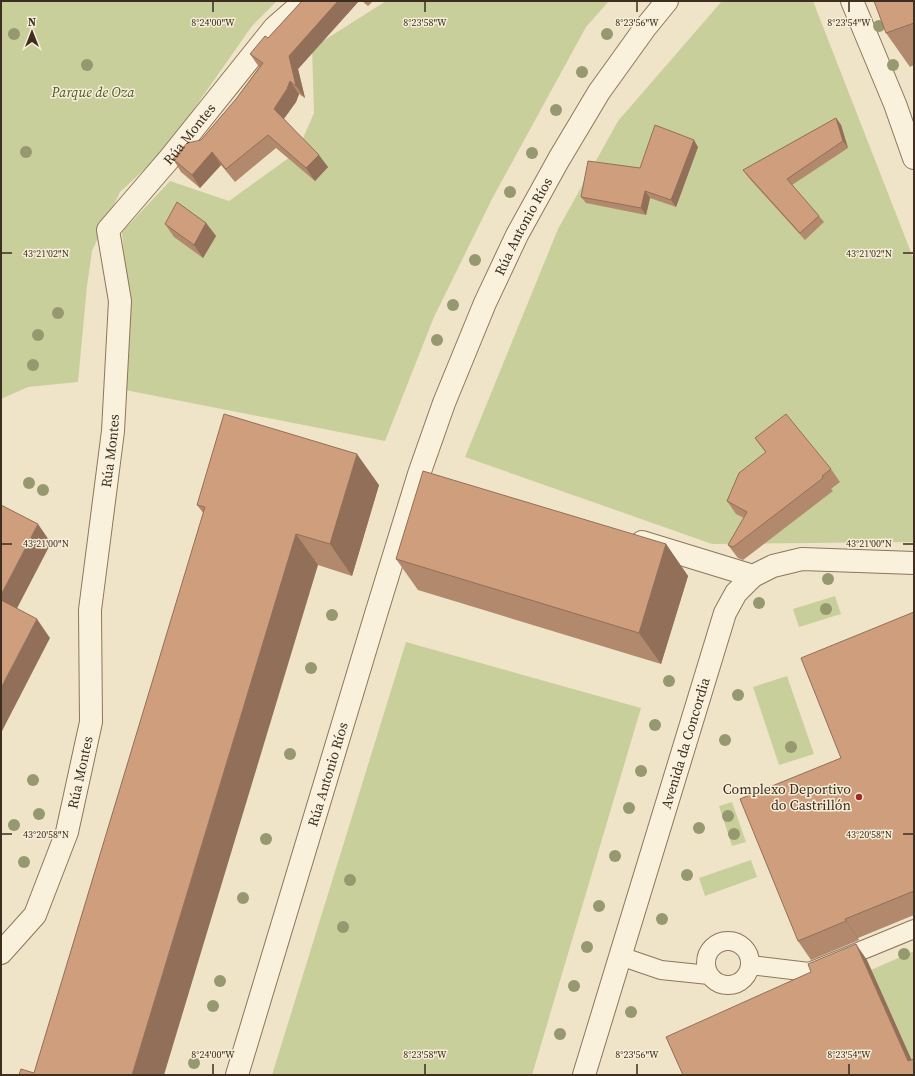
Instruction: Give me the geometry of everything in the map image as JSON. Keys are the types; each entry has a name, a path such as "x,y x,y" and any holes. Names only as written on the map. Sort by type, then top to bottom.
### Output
{"street":[{"name":"Rúa Montes","path":"1,953 35,916 67,832 91,722 90,610 113,431 120,301 108,230 170,158 275,27 305,1"},
{"name":"Rúa Antonio Ríos","path":"237,1075 376,614 427,476 444,403 482,310 517,235 559,159 600,92 645,28 667,1"},
{"path":"852,1 895,104 914,158"},
{"path":"624,537 753,576"},
{"name":"Avenida da Concordia","path":"584,1075 725,613 736,593 753,576 774,566 802,560 914,562"}],"lane":[{"path":"750,965 809,972 914,929"},
{"path":"725,941 741,945 746,950 750,958 750,965 746,976 741,981 732,985 724,985 714,980 709,974 706,966 707,958 711,949 717,944 725,941"},
{"path":"620,956 661,970 709,974"}],"green space":[{"name":"Parque de Oza","path":"1,1 277,1 252,26 165,150 120,192 92,251 87,286 78,382 28,387 1,399"},
{"path":"386,1 609,1 586,27 492,199 434,317 385,441 125,390 126,282 122,232 170,181 229,201 297,152 314,113 312,48"},
{"path":"722,1 813,1 914,260 914,542 712,544 465,457 558,229 618,121"},
{"path":"835,596 841,614 799,627 793,609"},
{"path":"406,642 641,708 532,1075 272,1075"},
{"path":"787,676 814,754 779,765 753,687"},
{"path":"732,802 746,842 732,846 719,806"},
{"path":"751,860 757,877 705,896 699,878"},
{"path":"914,951 914,1065 871,970"}],"building":[{"path":"302,1 338,1 289,56 296,86 290,81 287,89 274,109 319,155 306,168 268,135 226,169 212,152 192,175 173,159 187,143 201,140 236,99 263,63 250,54 265,36 268,38"},
{"path":"874,1 914,1 914,23 886,33"},
{"path":"836,118 843,141 787,179 819,216 800,233 743,170"},
{"path":"655,125 694,140 671,200 645,191 641,208 581,197 588,161 640,168"},
{"path":"177,202 206,223 194,245 165,224"},
{"path":"224,414 357,454 330,544 296,534 132,1075 19,1075 21,1069 34,1073 205,507 197,505"},
{"path":"786,414 831,469 822,476 823,478 733,547 728,545 747,512 727,501 739,473 766,452 755,438"},
{"path":"423,471 666,544 639,633 396,559"},
{"path":"1,505 38,524 1,595"},
{"path":"1,600 37,619 1,688"},
{"name":"Complexo Deportivo do Castrillón","path":"914,612 914,891 845,919 846,921 798,941 740,799 841,758 801,658"},
{"path":"856,944 908,1061 914,1059 914,1075 683,1075 666,1037 811,972 808,964"}],"place":[{"name":"Complexo Deportivo do Castrillón","path":"859,797"}]}
